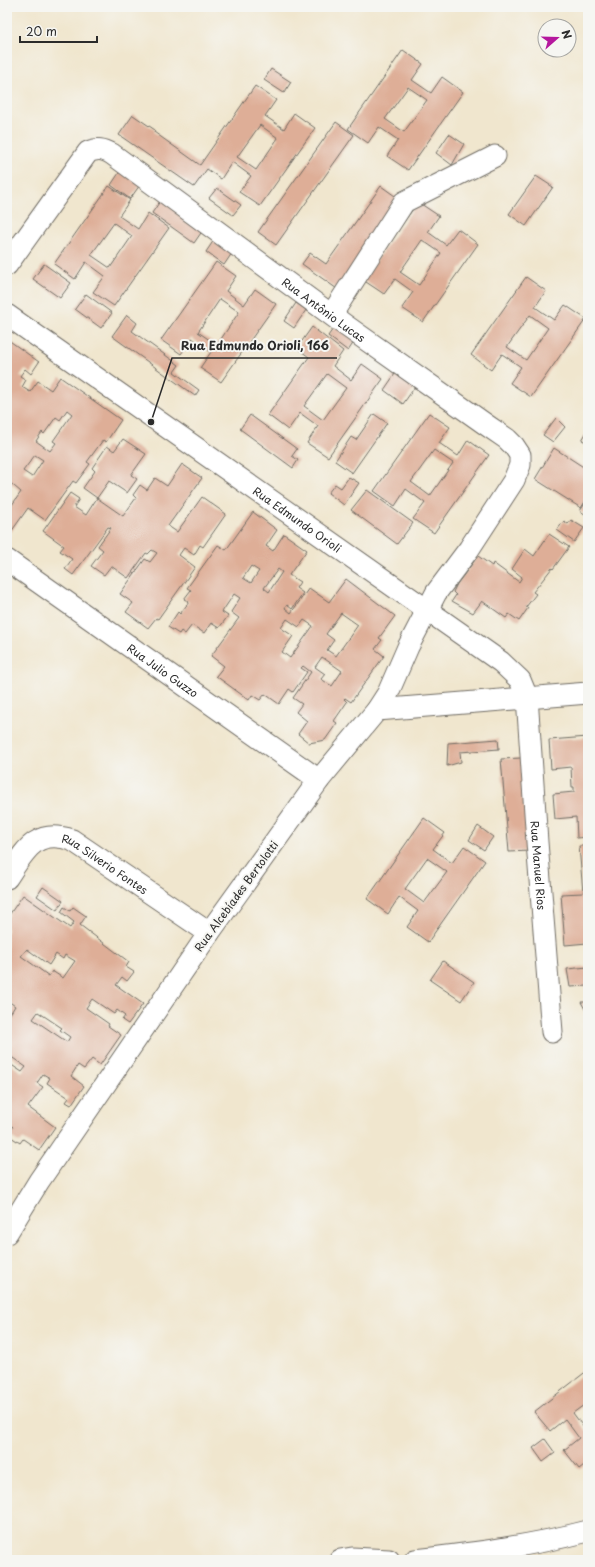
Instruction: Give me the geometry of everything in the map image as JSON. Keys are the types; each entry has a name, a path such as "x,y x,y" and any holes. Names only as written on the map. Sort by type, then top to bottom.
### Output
{"street":[{"name":"Rua Antônio Lucas","path":"7,266 88,152 96,149 104,149 481,422 507,438 520,455 520,464 514,480 469,549 436,593 426,610"},
{"path":"332,314 404,202 495,156"},
{"name":"Rua Edmundo Orioli","path":"7,315 347,552 426,610 501,662 520,680 527,697"},
{"name":"Rua Julio Guzzo","path":"7,560 319,780"},
{"name":"Rua Alcebíades Bertolotti","path":"7,1233 39,1181 209,933 319,780 377,710 388,693 426,610"},
{"path":"377,710 588,693"},
{"name":"Rua Manuel Rios","path":"527,697 536,842 552,1032"},
{"name":"Rua Silverio Fontes","path":"7,878 24,852 36,841 49,836 60,836 72,840 209,933"},
{"path":"415,1560 508,1548 564,1538 588,1531"},
{"path":"340,1560 352,1558 389,1560"}],"building":[{"path":"403,50 423,64 412,80 431,93 442,77 463,92 408,170 387,156 398,140 379,127 368,143 348,129","holes":["408,87 427,100 404,132 385,119"]},
{"path":"271,69 291,82 284,93 264,80"},
{"path":"255,86 276,100 265,116 284,129 294,113 315,128 260,206 239,192 251,176 232,162 221,179 207,169 194,187 119,135 133,115 200,165","holes":["260,125 278,138 256,170 237,157"]},
{"path":"336,122 354,135 276,245 258,232"},
{"path":"449,134 464,144 452,165 436,153"},
{"path":"121,170 142,182 130,199 111,185"},
{"path":"536,176 553,187 526,226 509,214"},
{"path":"109,186 130,200 119,216 138,229 148,213 169,228 114,306 93,292 105,276 86,262 75,279 54,264","holes":["114,223 132,236 110,268 91,255"]},
{"path":"381,186 402,201 340,291 302,264 310,253 326,264"},
{"path":"217,188 241,205 233,215 209,198"},
{"path":"163,197 205,227 194,243 152,213"},
{"path":"418,202 439,216 428,232 446,245 458,229 478,244 423,322 402,308 413,292 395,279 384,294 363,280","holes":["422,240 441,253 419,285 400,272"]},
{"path":"216,237 234,250 224,265 206,252"},
{"path":"216,262 236,276 226,291 244,305 255,289 276,304 221,382 200,368 211,352 192,338 181,354 161,340","holes":["220,299 239,312 217,345 198,332"]},
{"path":"44,264 71,283 60,298 33,279"},
{"path":"526,277 546,291 535,307 554,320 565,305 586,319 531,397 510,383 521,367 502,354 491,370 471,355","holes":["530,315 548,328 526,360 507,347"]},
{"path":"86,294 112,313 101,328 75,309"},
{"path":"296,303 306,310 294,328 284,321"},
{"path":"127,315 137,323 132,331 179,365 174,372 199,390 195,396 112,336"},
{"path":"338,322 358,336 348,351 328,336"},
{"path":"312,327 343,351 333,366 351,380 362,364 383,379 328,457 307,443 318,426 300,413 288,430 268,415 309,357 297,348","holes":["327,374 346,388 323,420 304,406"]},
{"path":"7,339 39,362 31,374 25,369 20,376 26,380 22,387 30,392 38,381 51,390 60,377 121,420 106,442 103,440 87,462 90,464 76,483 73,481 45,520 28,508 11,532 7,529 7,512 21,492 7,480 7,418 12,411 7,407","holes":["67,410 72,414 53,441 56,443 50,451 36,441 42,432 44,434 56,417 60,420","35,455 43,460 32,477 23,471"]},
{"path":"397,371 417,384 403,404 384,390"},
{"path":"429,413 450,427 439,443 458,456 468,440 489,455 434,533 413,519 425,503 406,489 395,506 374,491","holes":["434,450 453,463 430,496 411,482"]},
{"path":"374,414 387,423 352,473 335,461 351,437 356,440"},
{"path":"250,415 297,449 292,456 298,460 293,468 240,429"},
{"path":"556,418 565,427 553,442 543,435"},
{"path":"588,430 588,443 582,440"},
{"path":"123,439 146,454 131,475 137,479 127,493 109,481 97,498 83,488 95,471 92,468 107,446 114,451"},
{"path":"554,448 588,470 588,497 581,508 535,479"},
{"path":"182,464 202,478 168,526 177,532 202,497 226,514 203,547 200,545 194,555 184,548 179,555 195,567 158,619 156,618 148,628 126,612 133,603 120,594 145,559 150,562 157,553 152,550 148,554 146,553 128,578 111,566 104,575 91,566 103,550 98,546 111,528 108,527 73,575 65,569 72,559 60,551 64,546 43,531 70,493 79,499 74,507 86,515 97,498 123,516 136,498 133,495 140,485 147,490 155,478 167,486"},
{"path":"349,477 359,483 344,505 328,493 335,484 341,488"},
{"path":"367,490 413,523 397,544 351,510"},
{"path":"588,499 588,516 580,511"},
{"path":"253,512 277,530 266,546 273,551 284,534 307,550 289,575 300,582 296,588 303,593 292,609 287,605 285,608 291,613 309,588 329,602 346,579 395,616 379,638 382,640 375,649 384,656 351,702 345,698 344,699 347,702 334,721 337,723 325,740 309,743 298,734 307,721 296,712 302,704 293,698 311,672 303,666 301,668 307,672 293,692 289,689 279,704 265,694 260,700 252,695 249,700 216,676 224,666 211,656 239,618 231,612 240,598 234,594 222,612 228,616 219,628 211,623 204,633 192,625 185,634 181,631 179,634 168,627 178,612 180,614 189,602 184,599 191,590 187,588 218,545 226,550","holes":["251,566 259,571 251,583 243,578","278,569 282,572 269,592 264,588","341,613 358,625 336,656 327,650 334,640 326,634","287,619 299,627 304,620 313,626 290,658 282,652 293,636 281,628","322,657 342,671 332,686 321,679 325,674 315,667"]},
{"path":"571,520 584,528 574,542 557,530 564,521 568,524"},
{"path":"549,534 569,547 553,569 552,568 533,592 536,594 526,607 528,608 519,621 509,614 506,618 482,601 473,613 452,601 456,595 453,592 457,584 478,556 492,566 493,563 519,582 522,577 512,569 525,549 534,556"},
{"path":"588,737 588,837 577,838 576,817 555,819 553,794 574,792 574,787 572,787 571,767 551,769 549,740"},
{"path":"498,739 499,749 460,752 461,762 447,766 448,743"},
{"path":"521,758 529,851 509,852 501,759"},
{"path":"424,818 445,833 433,849 452,863 464,846 485,861 428,942 407,927 418,911 399,897 388,914 367,899","holes":["427,858 447,872 424,903 405,889"]},
{"path":"478,826 493,837 484,850 469,840"},
{"path":"579,846 588,846 588,937 586,937 587,943 565,945 561,894 583,893"},
{"path":"43,887 63,901 57,910 37,896"},
{"path":"23,895 70,928 74,922 61,912 64,907 70,911 73,907 86,916 80,925 129,962 126,967 134,972 127,981 122,977 116,985 143,1004 128,1024 122,1020 125,1016 117,1010 114,1014 92,999 86,1008 109,1024 108,1026 121,1035 100,1065 92,1059 84,1069 78,1065 71,1076 84,1086 71,1105 66,1102 69,1098 47,1083 50,1078 43,1074 37,1083 43,1087 28,1107 55,1127 39,1150 23,1139 20,1143 8,1135 13,1127 7,1123 7,1062 22,1072 26,1067 7,1054 7,1012 10,1014 15,1006 7,1000 7,918","holes":["27,949 49,965 56,954 63,959 65,955 75,961 63,978 52,971 49,976 21,956","38,1012 62,1028 60,1030 70,1037 67,1042 33,1019"]},
{"path":"586,943 588,943 588,959 587,959"},
{"path":"443,961 474,982 461,1001 430,980"},
{"path":"588,967 588,986 570,987 567,969"},
{"path":"581,1002 588,1002 588,1017 586,1011"},
{"path":"588,1370 588,1402 573,1413 587,1432 588,1431 588,1462 579,1469 564,1450 579,1438 565,1419 550,1431 534,1412"},
{"path":"545,1439 555,1453 543,1462 533,1448"}],"place":[{"name":"Rua Edmundo Orioli, 166","path":"151,422"}]}
